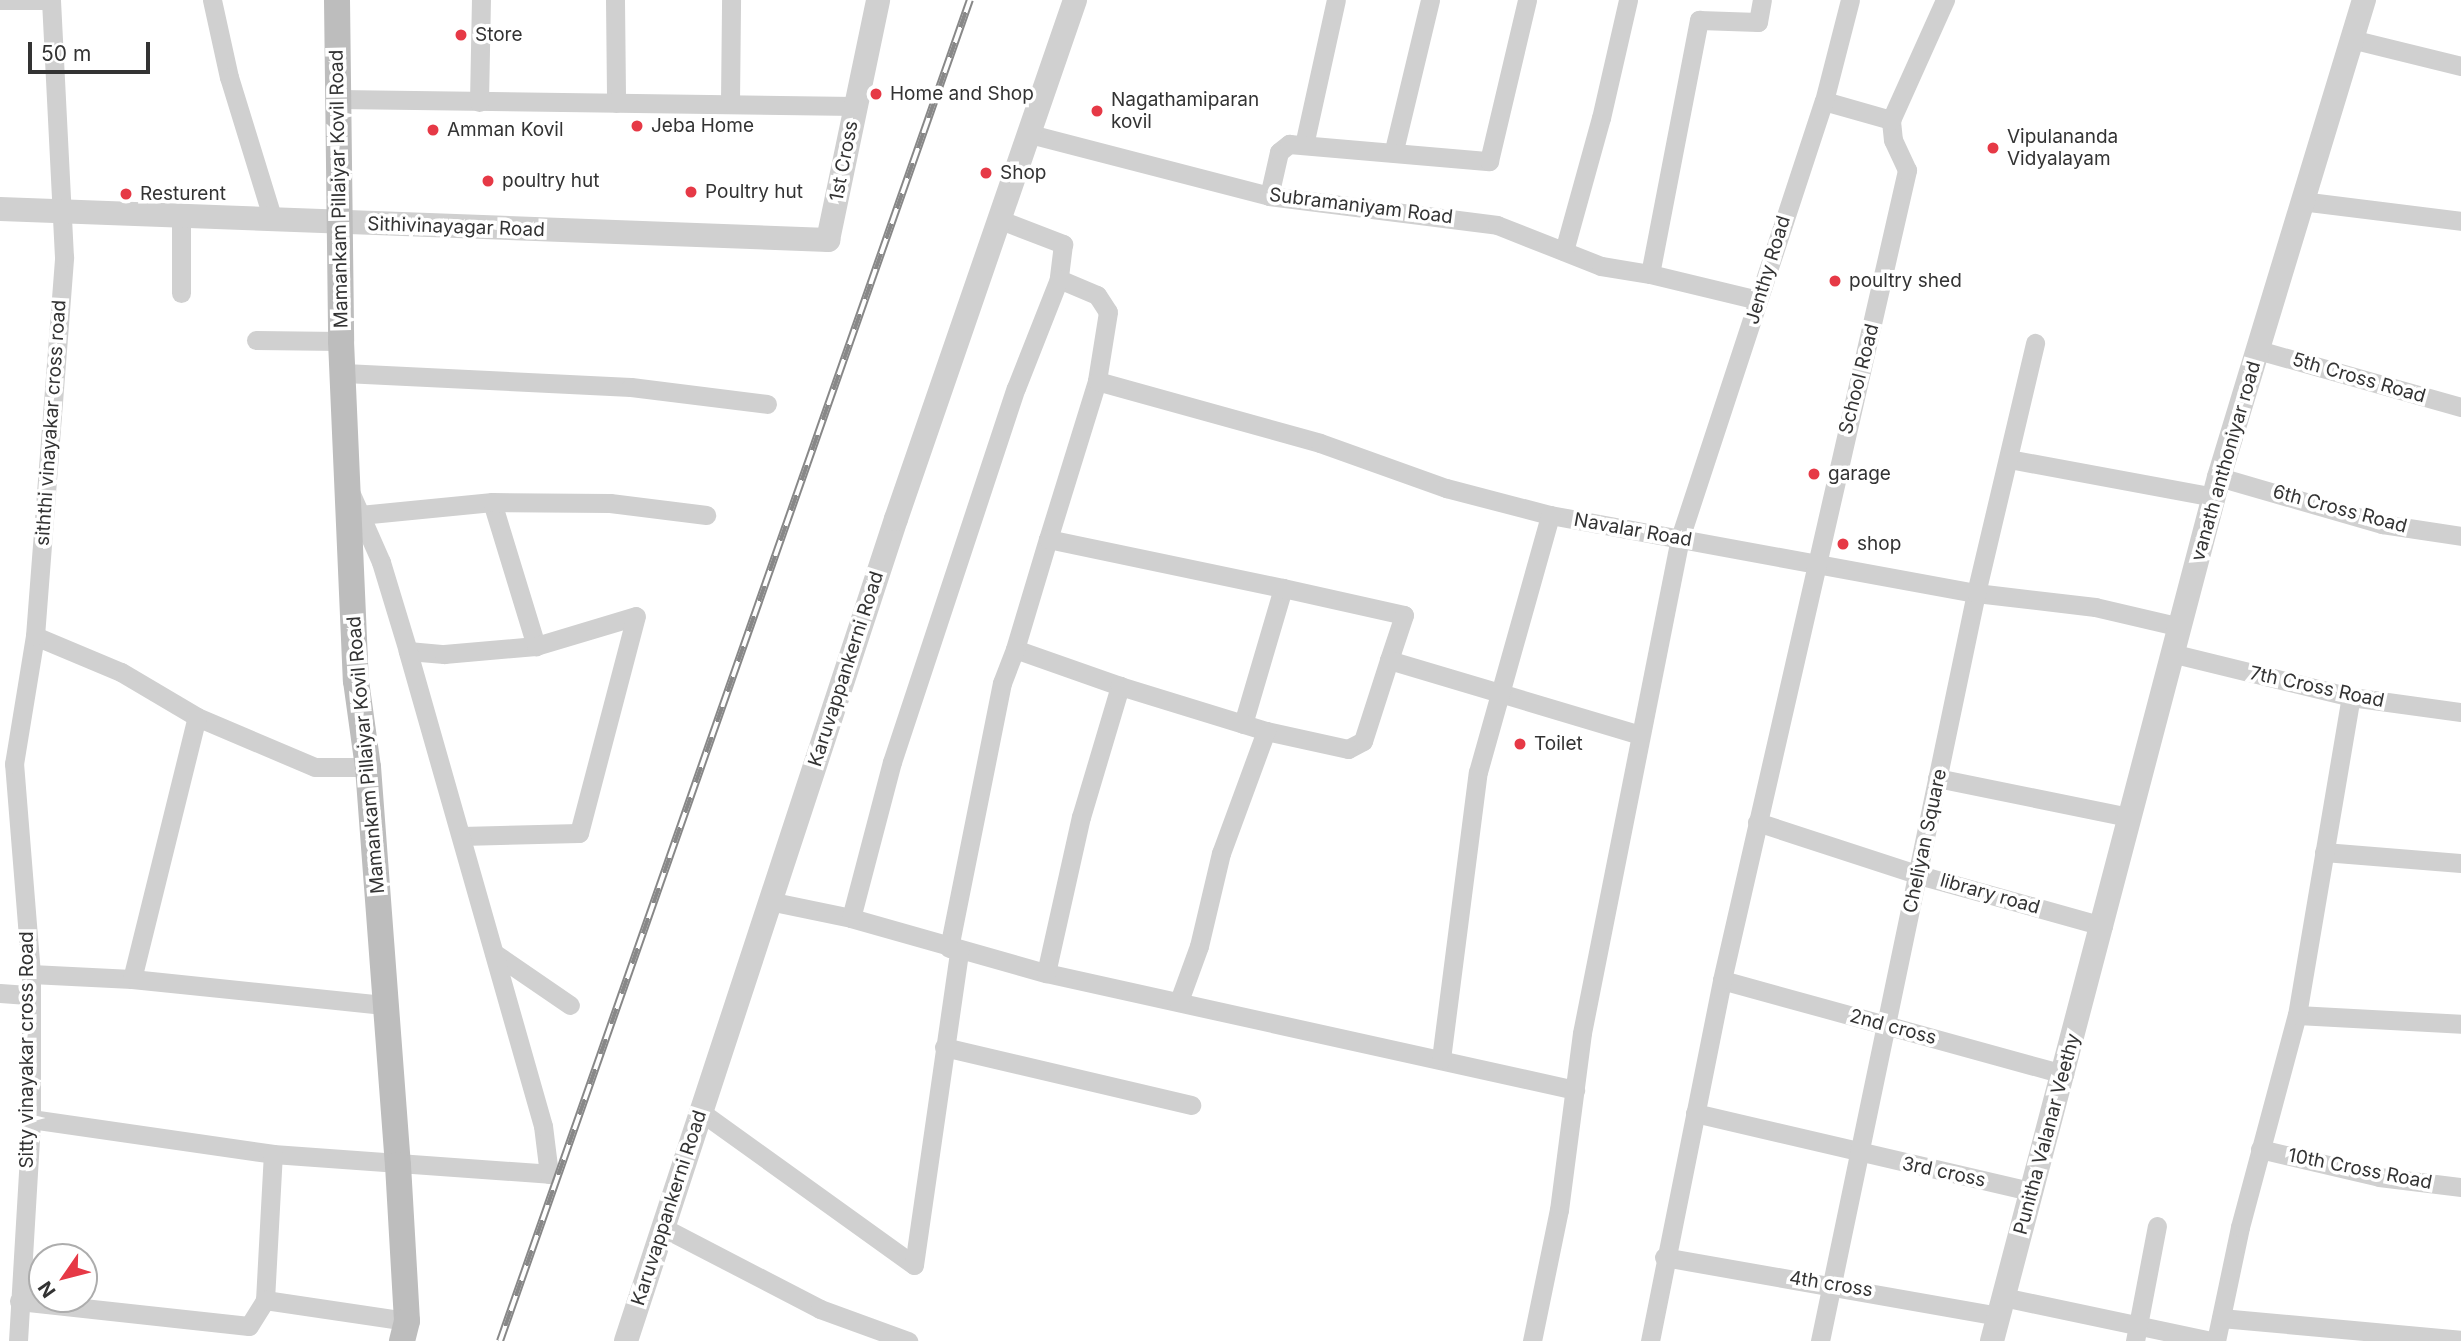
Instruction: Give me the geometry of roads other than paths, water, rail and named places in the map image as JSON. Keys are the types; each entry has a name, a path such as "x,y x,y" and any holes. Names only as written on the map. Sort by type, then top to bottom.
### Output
{"main road":[{"name":"Mamankam Pillaiyar Kovil Road","path":"338,0 341,341 356,504 356,681 368,767 398,1165 404,1331"}],"street":[{"path":"0,1 51,0"},
{"name":"siththi vinayakar cross road","path":"35,636 64,257 51,0"},
{"path":"212,0 229,78 273,220"},
{"path":"479,102 481,0"},
{"path":"615,0 616,103"},
{"path":"730,102 731,0"},
{"name":"1st Cross","path":"828,240 878,0"},
{"name":"Karuvappankerni Road","path":"626,1341 769,901 998,219 1075,0"},
{"path":"1304,145 1336,0"},
{"path":"1394,150 1430,0"},
{"path":"1269,195 1279,152 1289,144 1394,150 1489,161 1527,0"},
{"path":"1563,251 1601,118 1628,0"},
{"path":"1650,274 1699,20 1758,22 1762,0"},
{"name":"Jenthy Road","path":"1532,1341 1559,1210 1575,1090 1638,734 1680,538 1824,101 1850,0"},
{"path":"1824,101 1891,120 1945,0"},
{"name":"vanath anthoniyar road","path":"2103,926 2129,817 2175,654 2217,487 2301,201 2364,0"},
{"path":"2351,38 2461,66"},
{"path":"338,99 730,102 855,106"},
{"name":"School Road","path":"1650,1341 1664,1257 1722,980 1815,563 1907,170 1893,140 1891,120"},
{"name":"Subramaniyam Road","path":"1030,134 1269,195 1497,225 1601,266 1650,274 1759,300"},
{"path":"2301,201 2461,220"},
{"name":"Sithivinayagar Road","path":"0,209 61,209 341,224 828,240"},
{"path":"181,216 181,293"},
{"path":"851,918 896,749 1016,388 1059,279 1063,244 998,219"},
{"path":"701,1112 914,1265 939,1114 954,950 1002,683 1015,649 1097,381 1108,312 1097,295 1059,279"},
{"path":"256,340 341,341"},
{"name":"Cheliyan Square","path":"1820,1341 1856,1154 1919,875 1976,593 2035,343"},
{"name":"5th Cross Road","path":"2258,350 2461,407"},
{"path":"344,373 631,387 767,404"},
{"name":"Navalar Road","path":"1097,381 1320,443 1446,488 1550,515 1976,593 2095,607 2181,627"},
{"name":"6th Cross Road","path":"2009,458 2217,487 2382,524 2461,536"},
{"path":"492,502 536,646"},
{"path":"31,1119 273,1154 549,1174 543,1126 408,651 382,562 356,504 610,503 706,515"},
{"path":"1441,1059 1478,772 1550,515"},
{"path":"1015,649 1120,687 1266,731 1348,749 1363,741 1404,615 1048,539"},
{"path":"1243,724 1283,588"},
{"path":"408,651 444,654 536,646 636,616 579,833 461,835"},
{"path":"35,636 121,672 197,717 315,768 368,767"},
{"name":"Sitty vinayakar cross Road","path":"18,1341 31,1119 31,974 14,764 35,636"},
{"name":"7th Cross Road","path":"2175,654 2351,697 2461,712"},
{"path":"1390,660 1638,734"},
{"path":"1046,973 1081,817 1120,687"},
{"path":"2214,1341 2260,1149 2297,1015 2351,697"},
{"path":"132,979 197,717"},
{"path":"1179,1001 1199,946 1221,853 1266,731"},
{"path":"1937,778 2129,817"},
{"name":"library road","path":"1757,822 1919,875 2103,926"},
{"path":"2324,852 2461,863"},
{"path":"769,901 851,918 954,950 1046,973 1575,1090"},
{"name":"Punitha Valanar Veethy","path":"1992,1341 2103,926"},
{"path":"494,953 570,1005"},
{"path":"31,974 132,979 384,1005"},
{"name":"2nd cross","path":"1722,980 2064,1074"},
{"path":"0,993 31,995"},
{"path":"2297,1015 2461,1024"},
{"path":"944,1047 1191,1105"},
{"name":"3rd cross","path":"1695,1113 1856,1154 2031,1191"},
{"name":"10th Cross Road","path":"2260,1149 2379,1177 2461,1187"},
{"path":"19,1300 249,1326 265,1300 273,1154"},
{"path":"2137,1333 2157,1227"},
{"path":"664,1228 820,1309 908,1341"},
{"name":"4th cross","path":"1664,1257 1831,1284 2001,1306 2137,1333 2214,1341"},
{"path":"265,1300 404,1331"},
{"path":"2221,1318 2461,1340"}],"railway":[{"path":"500,1341 970,0"}],"place":[{"name":"Store","path":"461,35"},
{"name":"Home and Shop","path":"876,94"},
{"name":"Nagathamiparan kovil","path":"1097,111"},
{"name":"Jeba Home","path":"637,126"},
{"name":"Amman Kovil","path":"433,130"},
{"name":"Vipulananda Vidyalayam","path":"1993,148"},
{"name":"Shop","path":"986,173"},
{"name":"poultry hut","path":"488,181"},
{"name":"Poultry hut","path":"691,192"},
{"name":"Resturent","path":"126,194"},
{"name":"poultry shed","path":"1835,281"},
{"name":"garage","path":"1814,474"},
{"name":"shop","path":"1843,544"},
{"name":"Toilet","path":"1520,744"}]}
